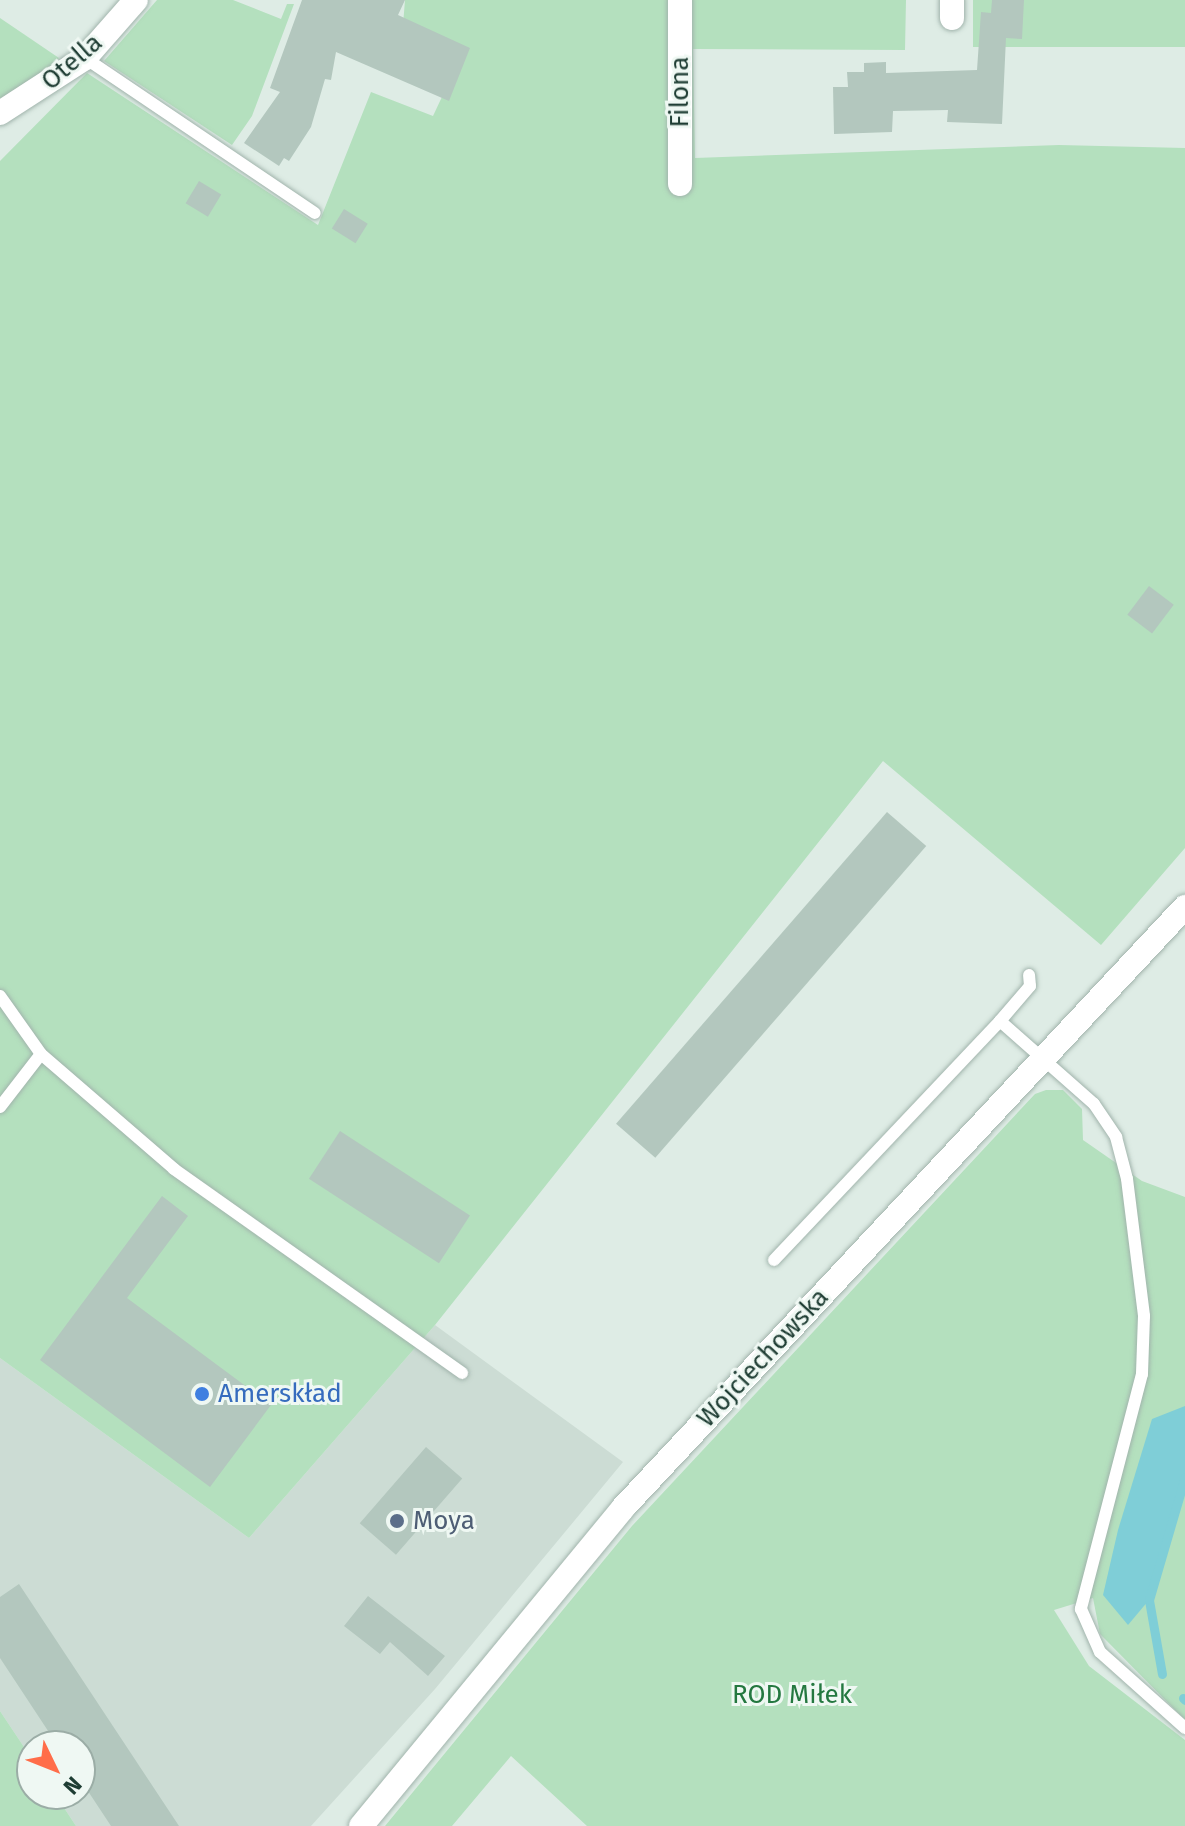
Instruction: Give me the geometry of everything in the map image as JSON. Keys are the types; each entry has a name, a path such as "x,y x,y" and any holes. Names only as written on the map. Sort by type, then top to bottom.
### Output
{"street":[{"name":"Otella","path":"0,113 85,58 136,0"},
{"name":"Filona","path":"680,0 680,184"},
{"name":"Wojciechowska","path":"361,1826 623,1508 1185,907"}],"lane":[{"path":"85,58 315,213"},
{"path":"774,1260 787,1237 939,1075 1000,1021 1015,996 1030,986 1029,975"},
{"path":"0,996 41,1054 174,1169 462,1373"},
{"path":"1000,1021 1094,1104 1116,1137 1144,1316 1142,1374 1081,1609 1100,1652 1185,1728"},
{"path":"0,1107 41,1054"}],"shaded area":[{"path":"435,1325 623,1462 435,1689 311,1826 76,1826 66,1810 96,1810 96,1730 16,1730 16,1735 0,1711 0,1358 249,1538"}],"green space":[{"path":"157,0 233,0 281,19 287,4 294,4 252,116 232,145 104,61"},
{"path":"405,0 906,0 905,50 693,49 695,158 1059,145 1185,148 1185,848 1101,945 883,761 435,1325 249,1538 0,1358 0,161 87,73 318,225 371,92 433,116 463,52 403,25"},
{"path":"973,0 1185,0 1185,47 973,47"},
{"path":"0,18 59,58 0,121"},
{"name":"ROD Miłek","path":"1046,1090 1063,1090 1082,1109 1083,1140 1142,1181 1185,1197 1185,1720 1100,1634 1093,1598 1054,1610 1089,1666 1185,1740 1185,1826 587,1826 511,1756 452,1826 385,1826 632,1526 1035,1094"},
{"path":"0,1711 16,1735 16,1810 66,1810 76,1826 0,1826"}],"water":[{"path":"1185,1406 1185,1477 1149,1600 1128,1625 1103,1595 1118,1530 1152,1419"}],"building":[{"path":"302,0 405,0 398,15 470,48 449,101 336,52 331,80 325,79 311,127 289,161 284,158 279,166 244,143 280,92 270,88"},
{"path":"992,0 1024,0 1022,39 1006,38 1002,124 947,122 948,110 893,111 892,132 834,134 833,87 848,87 847,72 864,72 864,63 886,62 886,73 977,70 981,12 991,13"},
{"path":"199,181 221,194 208,217 186,203"},
{"path":"344,209 368,224 356,243 332,229"},
{"path":"1149,586 1174,605 1152,633 1127,615"},
{"path":"887,812 926,846 655,1158 616,1124"},
{"path":"340,1131 470,1215 439,1263 309,1179"},
{"path":"162,1196 188,1216 127,1298 271,1405 210,1487 40,1360"},
{"path":"426,1447 462,1478 396,1555 360,1523"},
{"path":"19,1584 179,1826 111,1826 96,1803 96,1730 47,1730 0,1658 0,1597"},
{"path":"368,1596 445,1656 428,1676 390,1642 380,1654 344,1626"}],"waterway":[{"path":"1162,1674 1149,1600 1185,1477"}],"place":[{"name":"Amerskład","path":"202,1394"},
{"name":"Moya","path":"397,1521"}]}
